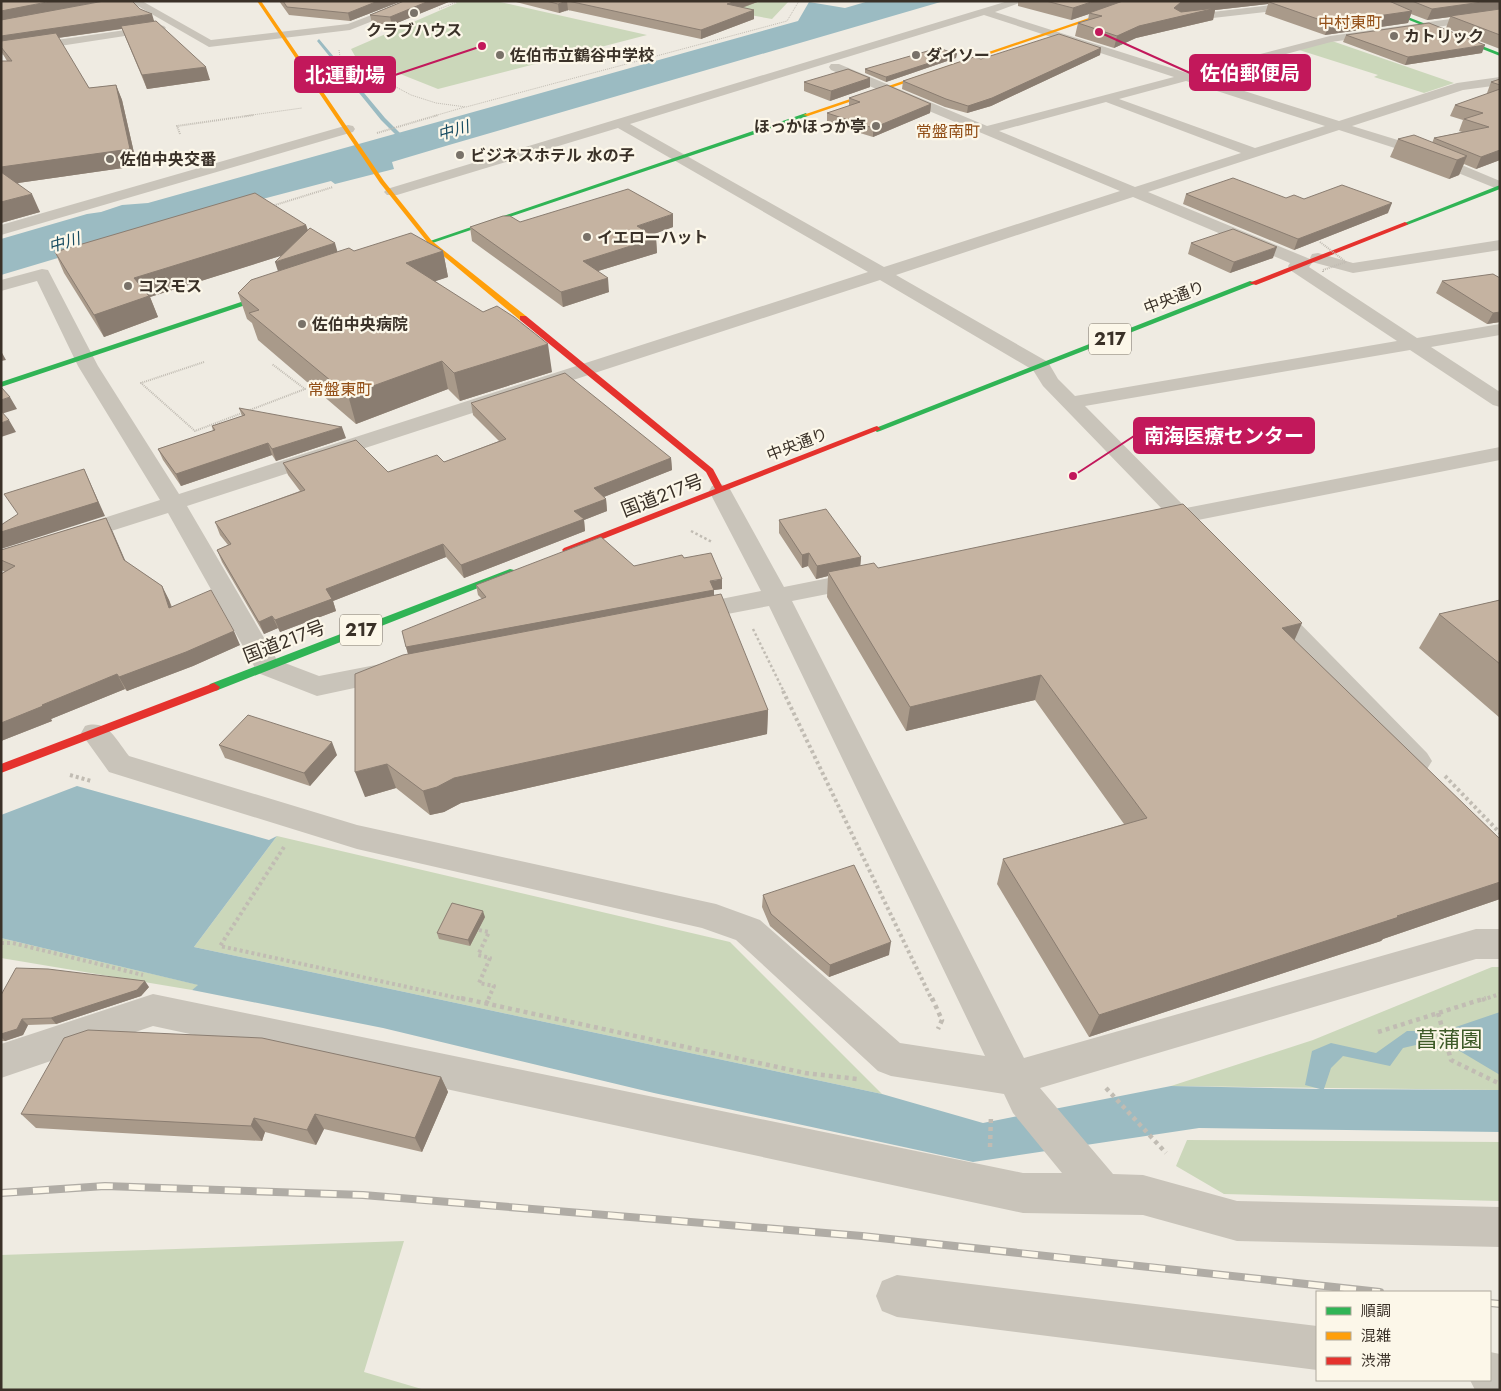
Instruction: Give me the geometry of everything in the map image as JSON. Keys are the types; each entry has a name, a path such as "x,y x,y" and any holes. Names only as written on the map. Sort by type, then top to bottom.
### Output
{"main road":[{"path":"120,3 133,1"},
{"path":"259,1 352,135 382,182 392,192 430,242 710,471 720,491"},
{"path":"379,259 1144,1"},
{"path":"1363,1 1500,55"},
{"name":"中央通り","path":"720,491 1500,186"},
{"path":"1,385 287,290"},
{"name":"国道217号","path":"560,553 720,491"},
{"name":"国道217号","path":"1,769 524,567"}],"street":[{"path":"133,1 209,44 350,27 418,1"},
{"path":"380,1 390,12"},
{"path":"392,192 1020,1"},
{"path":"1178,19 1335,1"},
{"path":"984,12 1408,148 1500,186"},
{"path":"986,130 1330,39 1500,15"},
{"path":"1,52 175,26"},
{"path":"821,61 1133,192 1312,260 1353,268 1500,245"},
{"path":"1,559 1461,86 1500,81"},
{"path":"1106,98 1255,152"},
{"path":"619,123 683,158 1041,366 1050,382 1209,545"},
{"path":"1,230 352,135"},
{"path":"1312,260 1414,344 1500,401"},
{"path":"1,286 42,274 84,357 173,502 267,666 317,686 413,667"},
{"path":"1070,403 1500,329"},
{"path":"1134,526 1500,453"},
{"path":"720,491 777,597 1021,1089 1104,1193"},
{"path":"664,619 884,575"},
{"path":"1251,588 1431,775"},
{"path":"95,733 118,764 357,837 704,914 748,930 891,1059 1021,1089 1476,944 1500,944"},
{"path":"1,1061 150,993 1023,1193 1143,1195 1237,1221 1500,1226"},
{"path":"897,1296 1316,1348"}],"path":[{"path":"431,12 457,2 455,1"},
{"path":"382,132 466,107 788,20 799,1"},
{"path":"565,11 576,9"},
{"path":"345,45 338,50 340,57 411,95 436,103 466,107"},
{"path":"180,134 177,126 306,107"},
{"path":"267,207 333,187"},
{"path":"1312,260 1346,262 1323,270 1312,260"},
{"path":"204,362 141,384 195,431 305,389 272,364"},
{"path":"690,530 711,541 716,550"},
{"path":"741,604 942,1020 935,1034"},
{"path":"67,774 95,782"},
{"path":"286,844 220,946 805,1073 860,1080"},
{"path":"479,930 489,932 478,955 490,958 479,983 494,986 486,1004"},
{"path":"1,944 13,944 150,993"},
{"path":"1378,1032 1500,994"},
{"path":"1438,1013 1451,1060 1500,1084"},
{"path":"1110,1093 1166,1153"},
{"path":"990,1150 992,1114"}],"green space":[{"path":"455,1 496,1 647,35 438,89 355,56 351,49 457,3"},
{"path":"754,1 789,1 772,19 728,11"},
{"path":"1332,41 1454,83 1424,93 1374,77 1378,75 1296,49"},
{"path":"277,836 730,942 882,1094 194,947"},
{"path":"1,938 199,985 192,990 1,958"},
{"name":"菖蒲園","path":"1492,967 1500,967 1500,1090 1171,1086 1313,1040"},
{"path":"1187,1140 1500,1142 1500,1201 1224,1194 1176,1166"},
{"path":"404,1241 364,1372 425,1390 1,1390 1,1255"}],"water":[{"name":"中川","path":"869,1 944,1 392,162 394,169 335,184 331,181 205,214 1,275 1,239 122,205 148,203 798,21 809,2 845,8"},
{"path":"77,786 269,840 277,836 194,947 882,1094 983,1123 1171,1086 1320,1089 1305,1085 1312,1051 1331,1043 1376,1053 1407,1031 1432,1031 1438,1050 1416,1045 1403,1048 1390,1066 1343,1056 1331,1068 1324,1089 1500,1090 1500,1132 1199,1128 973,1162 654,1093 383,1028 192,990 198,985 1,938 1,815"},
{"path":"1500,1012 1500,1075 1453,1047 1447,1030"}],"building":[{"path":"1,1 52,1 1,11"},
{"path":"104,1 132,1 140,9 152,14 1,36 1,20"},
{"path":"283,1 378,1 348,13 287,7"},
{"path":"404,1 429,1 390,17 370,15"},
{"path":"546,1 567,1 558,4"},
{"path":"568,1 736,1 727,4 754,10 701,30"},
{"path":"1046,1 1094,1 1073,8"},
{"path":"1123,1 1191,1 1181,2 1174,8 1181,12 1216,8 1139,26 1117,36 1078,23 1102,16 1089,13"},
{"path":"1389,1 1412,11 1329,23 1269,2"},
{"path":"1412,1 1489,1 1432,9"},
{"path":"1500,9 1500,35 1450,16"},
{"path":"156,21 206,67 142,75 121,26"},
{"path":"1429,23 1485,45 1408,57 1346,35"},
{"path":"56,33 89,88 116,85 130,149 1,167 1,61 12,61 1,47 1,41"},
{"path":"1059,34 1101,48 992,98 968,106 903,81 974,57 981,59"},
{"path":"938,48 957,54 886,77 865,69"},
{"path":"848,69 870,78 831,91 804,82"},
{"path":"1500,79 1500,85 1491,82"},
{"path":"887,85 931,104 873,128 827,113 860,102 849,98"},
{"path":"1500,89 1500,150 1481,157 1434,138 1489,127 1464,119 1483,113 1455,105"},
{"path":"1414,135 1467,156 1457,160 1398,139"},
{"path":"1,172 32,194 1,202"},
{"path":"1233,178 1286,198 1294,195 1304,199 1342,185 1392,203 1298,239 1186,194"},
{"path":"628,189 673,214 637,226 656,238 583,261 608,278 561,292 470,227 503,216 510,216 520,222"},
{"path":"255,193 306,225 134,278 149,296 94,315 55,252"},
{"path":"310,228 335,243 275,262"},
{"path":"1233,229 1277,247 1234,262 1191,243"},
{"path":"411,233 443,251 406,263 483,312 497,306 548,344 454,373 442,361 348,395 249,313 259,310 238,293 251,280 349,248 354,251"},
{"path":"1493,274 1500,278 1500,312 1493,313 1442,281"},
{"path":"565,373 671,458 594,488 606,499 574,511 584,519 461,565 443,544 326,589 332,599 275,620 272,616 259,622 217,550 231,544 215,522 305,490 283,463 356,440 388,472 437,455 444,462 506,439 471,403"},
{"path":"1,387 10,397 1,400"},
{"path":"239,408 342,427 272,449 268,443 176,474 158,449 215,430 212,426 245,415"},
{"path":"1,411 9,420 1,423"},
{"path":"84,469 98,502 1,532 1,525 18,514 4,494"},
{"path":"1183,504 1302,623 1282,628 1500,839 1500,882 1099,1015 1003,859 1147,818 1041,675 910,707 828,572 874,563 878,568"},
{"path":"826,509 861,557 817,566 809,553 802,555 779,520"},
{"path":"106,518 124,560 162,586 169,608 211,590 234,631 186,652 119,677 117,674 1,723 1,574 15,566 1,560 1,550"},
{"path":"601,537 634,566 682,555 684,558 711,553 722,579 710,581 714,590 406,647 402,631 486,597 476,585"},
{"path":"721,594 768,710 454,778 437,787 423,791 387,764 355,772 355,674 403,655"},
{"path":"1500,600 1500,664 1439,614"},
{"path":"248,715 332,742 304,773 219,745"},
{"path":"854,865 891,942 830,965 771,914 763,895"},
{"path":"452,903 483,911 468,940 437,933"},
{"path":"16,968 48,969 145,981 137,990 51,1018 22,1019 17,1029 1,1034 1,995"},
{"path":"88,1030 262,1038 441,1077 415,1138 315,1114 307,1130 254,1118 251,1126 21,1114 64,1038"}],"waterway":[{"path":"319,40 383,119 400,136 410,135"}],"railway":[{"path":"1,1193 105,1186 363,1195 862,1236 1371,1291"},
{"path":"1491,1303 1500,1304"}],"traffic: fast":[{"path":"1363,1 1500,55"},
{"path":"392,255 806,115"},
{"path":"1405,224 1500,187"},
{"path":"877,429 1253,283"},
{"path":"1,385 277,293"},
{"path":"214,687 510,572"}],"traffic: slow":[{"path":"259,1 382,182 430,242 523,318"},
{"path":"806,115 1144,1"}],"traffic: jam":[{"path":"1253,283 1405,224"},
{"path":"523,318 710,471 720,491"},
{"path":"567,550 877,429"},
{"path":"1,769 214,687"}],"place":[{"name":"クラブハウス","path":"414,13"},
{"name":"佐伯郵便局","path":"1099,32"},
{"name":"カトリック","path":"1394,36"},
{"name":"北運動場","path":"482,46"},
{"name":"佐伯市立鶴谷中学校","path":"500,55"},
{"name":"ダイソー","path":"916,55"},
{"name":"ほっかほっか亭","path":"876,126"},
{"name":"ビジネスホテル 水の子","path":"460,155"},
{"name":"佐伯中央交番","path":"110,159"},
{"name":"イエローハット","path":"587,237"},
{"name":"コスモス","path":"128,286"},
{"name":"佐伯中央病院","path":"302,324"},
{"name":"南海医療センター","path":"1073,476"}],"district":[{"name":"中村東町","path":"1350,22"},
{"name":"常盤南町","path":"948,131"},
{"name":"常盤東町","path":"340,389"}]}
